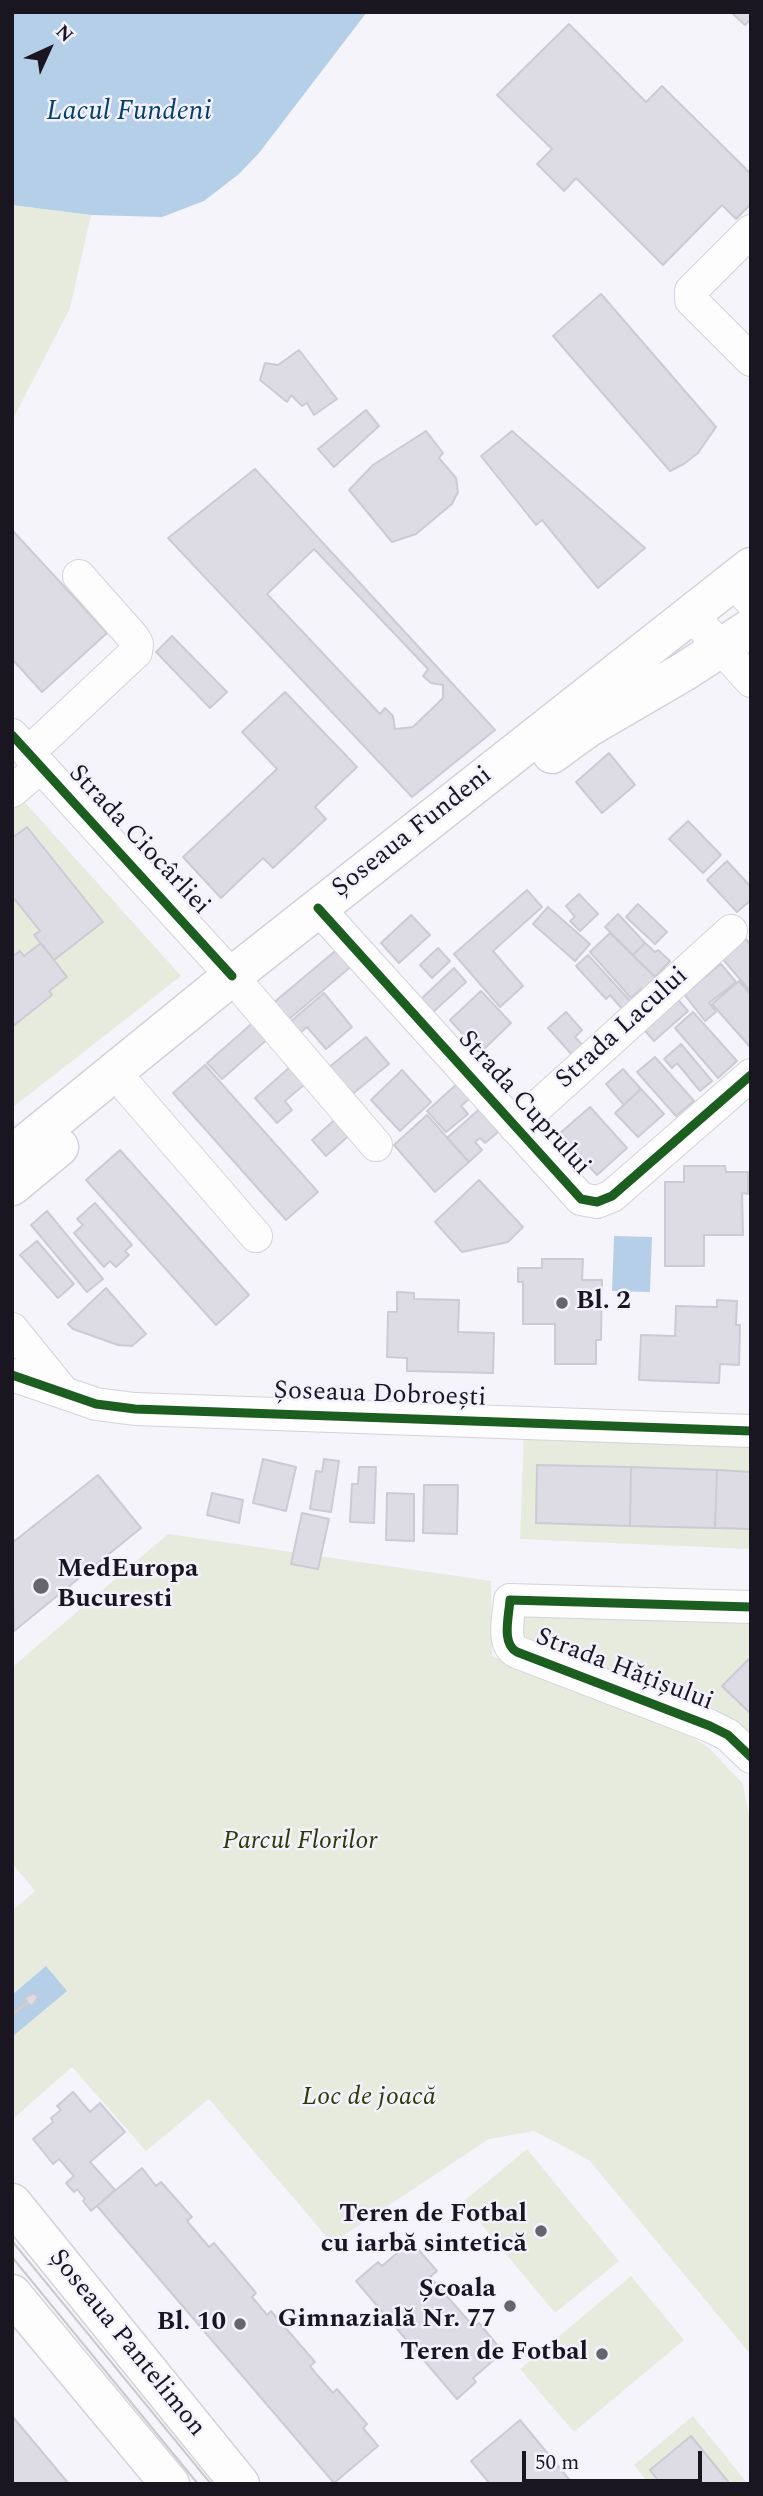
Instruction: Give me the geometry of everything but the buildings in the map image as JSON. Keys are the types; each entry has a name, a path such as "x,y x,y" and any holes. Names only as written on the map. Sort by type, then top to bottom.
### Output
{"main road":[{"name":"Șoseaua Fundeni","path":"12,1155 240,985 691,614 745,583"},
{"name":"Șoseaua Fundeni","path":"325,917 576,736 736,638"},
{"name":"Șoseaua Fundeni","path":"12,1186 130,1090 240,985"},
{"name":"Șoseaua Pantelimon","path":"12,2203 240,2484"},
{"name":"Șoseaua Pantelimon","path":"12,2294 170,2484"}],"street":[{"path":"751,232 690,295 691,300 751,360"},
{"path":"12,791 27,752 136,652 137,644 133,637 79,576"},
{"path":"691,614 736,638 751,681"},
{"name":"Strada Ciocârliei","path":"27,752 240,985 376,1145"},
{"name":"Strada Cuprului","path":"325,917 581,1199 597,1202 612,1196 751,1075"},
{"name":"Strada Lacului","path":"515,1127 731,931"},
{"path":"130,1090 256,1236"},
{"path":"12,1329 64,1393"},
{"name":"Șoseaua Dobroești","path":"12,1375 96,1404 135,1409 751,1431"},
{"name":"Strada Hățișului","path":"751,1607 510,1600 508,1642 511,1649 517,1652 710,1726 728,1735 751,1757"}],"green space":[{"path":"12,205 91,215 70,308 12,421"},
{"path":"22,799 181,976 12,1108 12,807"},
{"path":"524,1433 751,1441 751,1549 520,1539"},
{"name":"Parcul Florilor","path":"168,1534 491,1581 492,1656 680,1728 710,1749 743,1784 751,1827 751,2355 589,2160 534,2131 489,2139 332,2243 209,2099 146,2151 72,2067 15,2117 12,2114 12,1911 35,1891 12,1863 12,1662 15,1665"},
{"path":"751,1570 751,1738 516,1641 517,1614 748,1624"},
{"name":"Teren de Fotbal cu iarbă sintetică","path":"527,2149 619,2261 555,2313 463,2202"},
{"name":"Teren de Fotbal","path":"631,2276 684,2340 574,2432 520,2369"},
{"path":"693,2416 748,2484 649,2484 634,2465"}],"water":[{"name":"Lacul Fundeni","path":"12,12 367,12 259,153 239,174 204,201 162,217 91,215 12,205"},
{"path":"614,1236 652,1237 650,1292 612,1291"},
{"path":"46,1966 67,1991 12,2037 12,1995"}],"tram line":[{"path":"12,2241 211,2484"},
{"path":"12,2257 198,2484"}],"cycle path":[{"path":"12,735 232,976"},
{"path":"318,908 581,1199 597,1202 612,1196 751,1075"},
{"path":"12,1375 96,1404 135,1409 751,1431"},
{"path":"751,1607 510,1600 507,1629 509,1643 517,1652 710,1726 728,1735 751,1757"}],"place":[{"name":"Bl. 2","path":"562,1303"},
{"name":"MedEuropa Bucuresti","path":"41,1586"},
{"name":"Teren de Fotbal cu iarbă sintetică","path":"541,2231"},
{"name":"Școala Gimnazială Nr. 77","path":"510,2306"},
{"name":"Bl. 10","path":"240,2324"},
{"name":"Teren de Fotbal","path":"602,2354"}],"park label":[{"name":"Loc de joacă","path":"369,2099"}]}
